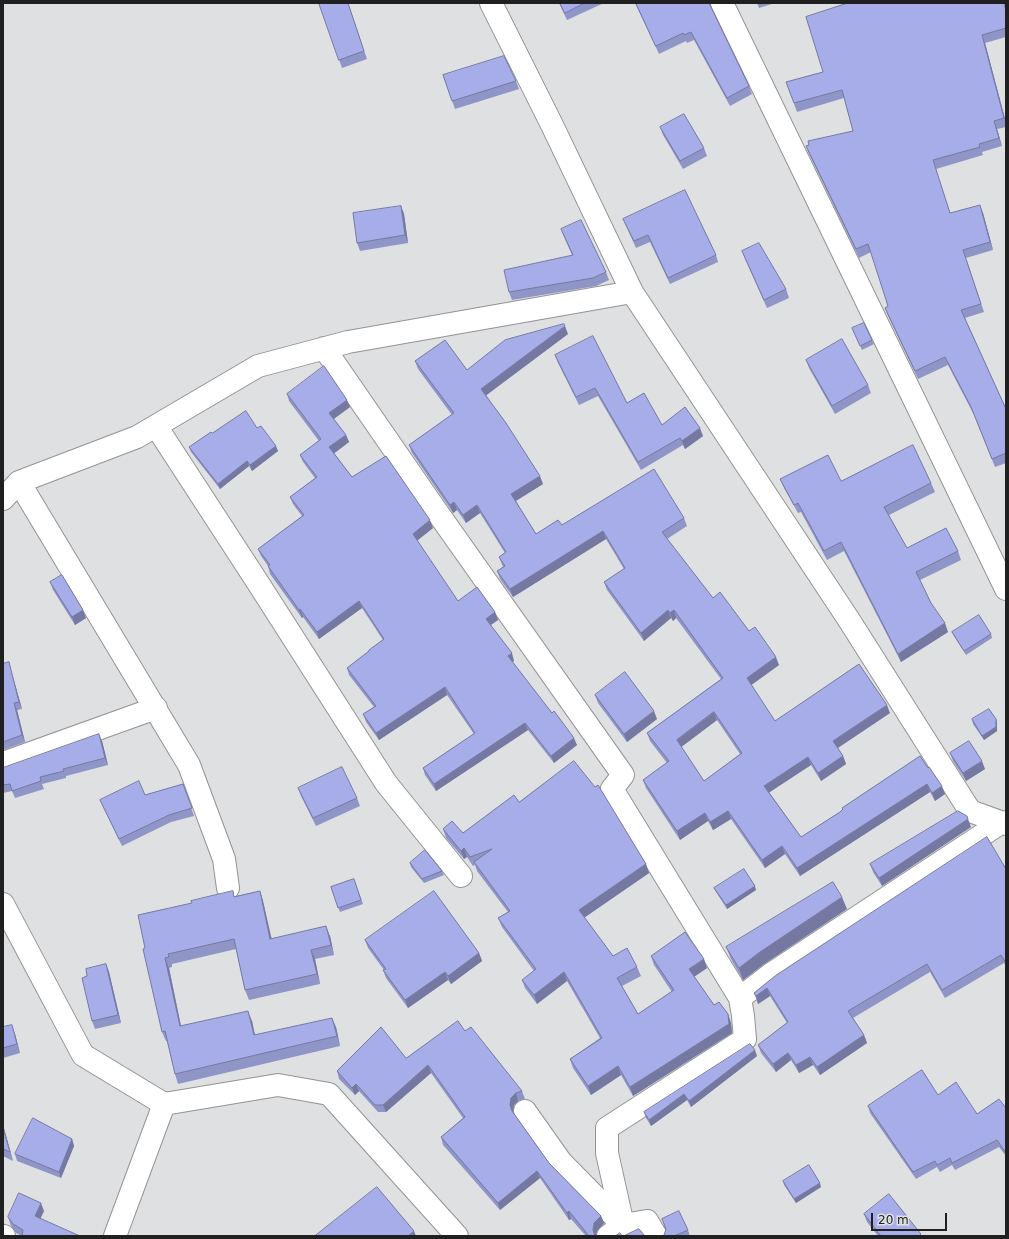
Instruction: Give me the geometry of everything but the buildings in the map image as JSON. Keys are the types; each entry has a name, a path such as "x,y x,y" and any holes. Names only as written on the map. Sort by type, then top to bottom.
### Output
{"street":[{"path":"491,3 552,124 632,292 849,620 970,811 1004,823"},
{"path":"722,3 1006,589"},
{"path":"3,499 19,482 137,437 258,366 348,342 632,292"},
{"path":"324,348 435,509 623,775 612,789 740,998 745,1039 607,1128 607,1153 615,1230"},
{"path":"156,426 386,783 461,876"},
{"path":"19,482 189,765 224,859 228,888"},
{"path":"3,763 156,708"},
{"path":"740,998 771,974 1004,823"},
{"path":"3,904 83,1055 164,1104 278,1085 330,1094 389,1162 457,1236"},
{"path":"115,1236 164,1104"},
{"path":"525,1111 561,1162 615,1230"},
{"path":"615,1230 647,1221 656,1236"}]}
